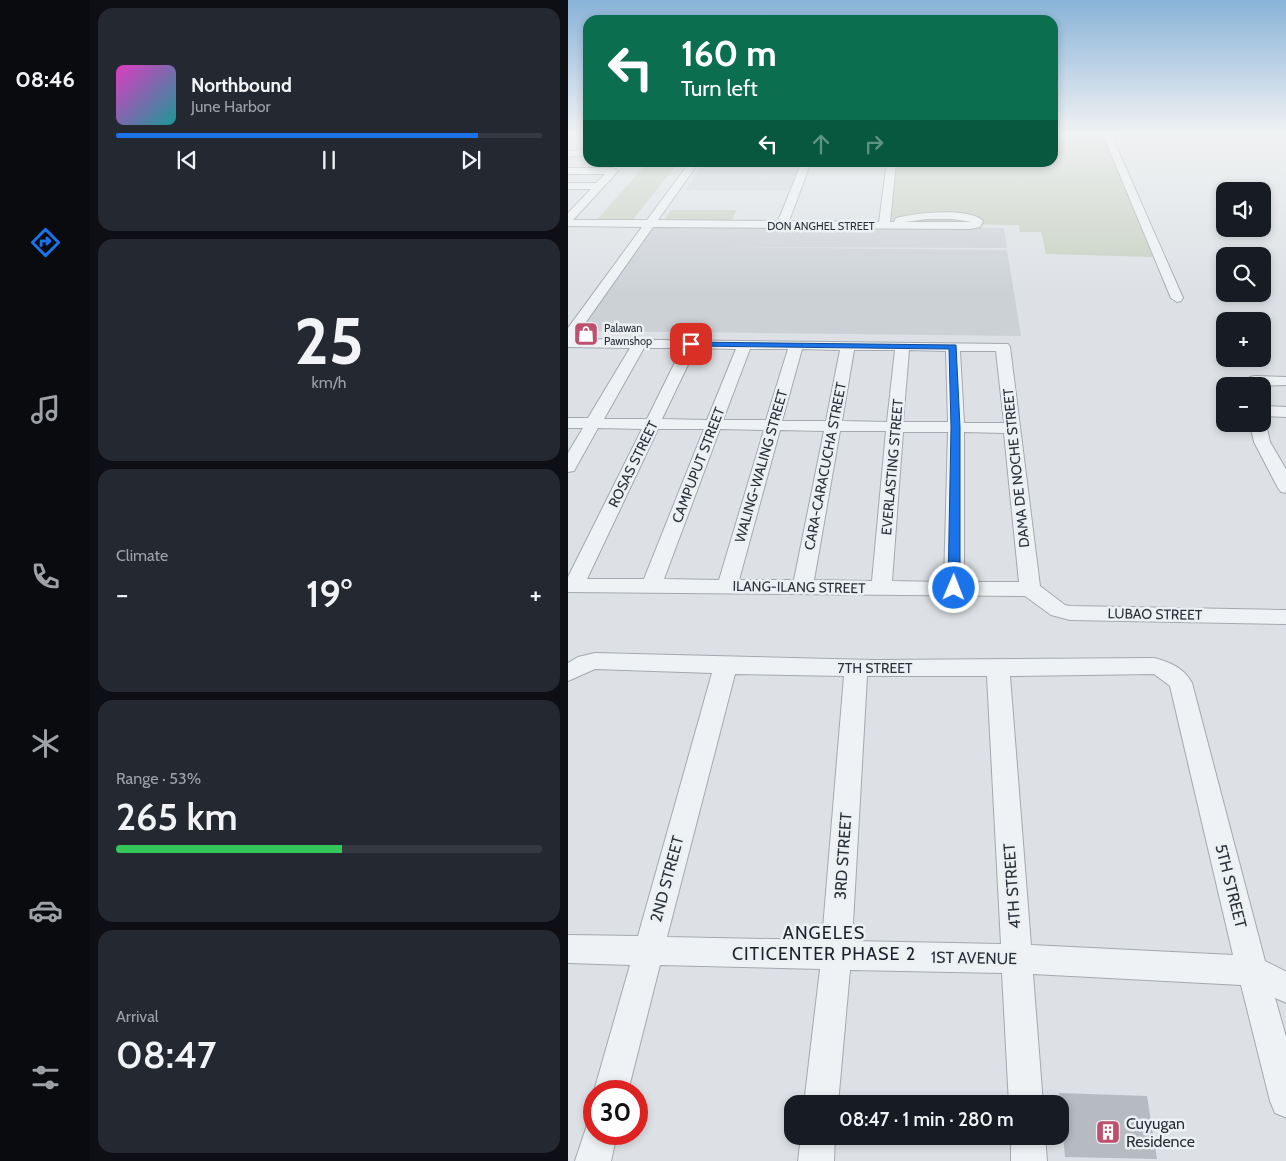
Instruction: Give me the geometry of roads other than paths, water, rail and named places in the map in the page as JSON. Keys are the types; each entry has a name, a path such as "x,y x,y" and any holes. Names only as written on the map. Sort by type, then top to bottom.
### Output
{"street":[{"path":"568,221 599,186"},
{"path":"568,337 670,186"},
{"path":"568,320 676,186"},
{"path":"782,226 798,186"},
{"path":"884,226 889,186"},
{"path":"1129,186 1177,298"},
{"path":"568,204 582,204"},
{"name":"DON ANGHEL STREET","path":"568,221 782,226 970,226 977,223 976,219 968,217"},
{"path":"568,343 953,347 956,427 954,588"},
{"path":"568,467 639,344"},
{"name":"ROSAS STREET","path":"571,585 691,344"},
{"name":"CAMPUPUT STREET","path":"652,585 744,345"},
{"name":"WALING-WALING STREET","path":"727,586 796,345"},
{"name":"CARA-CARACUCHA STREET","path":"803,587 848,346"},
{"name":"EVERLASTING STREET","path":"881,587 902,346"},
{"name":"DAMA DE NOCHE STREET","path":"953,347 1003,348 1030,589"},
{"path":"1271,382 1286,381"},
{"path":"1271,411 1286,412"},
{"path":"568,422 1012,428"},
{"path":"1260,432 1262,442 1285,482"},
{"name":"ILANG-ILANG STREET","path":"571,585 1030,589"},
{"name":"LUBAO STREET","path":"1030,589 1058,610 1070,613 1286,617"},
{"name":"7TH STREET","path":"573,670 595,661 725,667 998,669 1154,666 1164,668 1172,673"},
{"name":"2ND STREET","path":"614,1080 725,667"},
{"name":"3RD STREET","path":"822,1095 836,955 856,668"},
{"name":"4TH STREET","path":"998,669 1025,1095"},
{"name":"5TH STREET","path":"1172,673 1181,683 1286,1101"},
{"name":"1ST AVENUE","path":"568,949 1017,959 1252,971 1286,988"},
{"path":"593,1161 597,1145"},
{"path":"816,1161 817,1145"},
{"path":"1029,1145 1030,1161"}],"place":[{"name":"Palawan Pawnshop","path":"586,334"},
{"name":"Cuyugan Residence","path":"1108,1132"}],"district":[{"name":"ANGELES CITICENTER PHASE 2","path":"824,943"}]}
